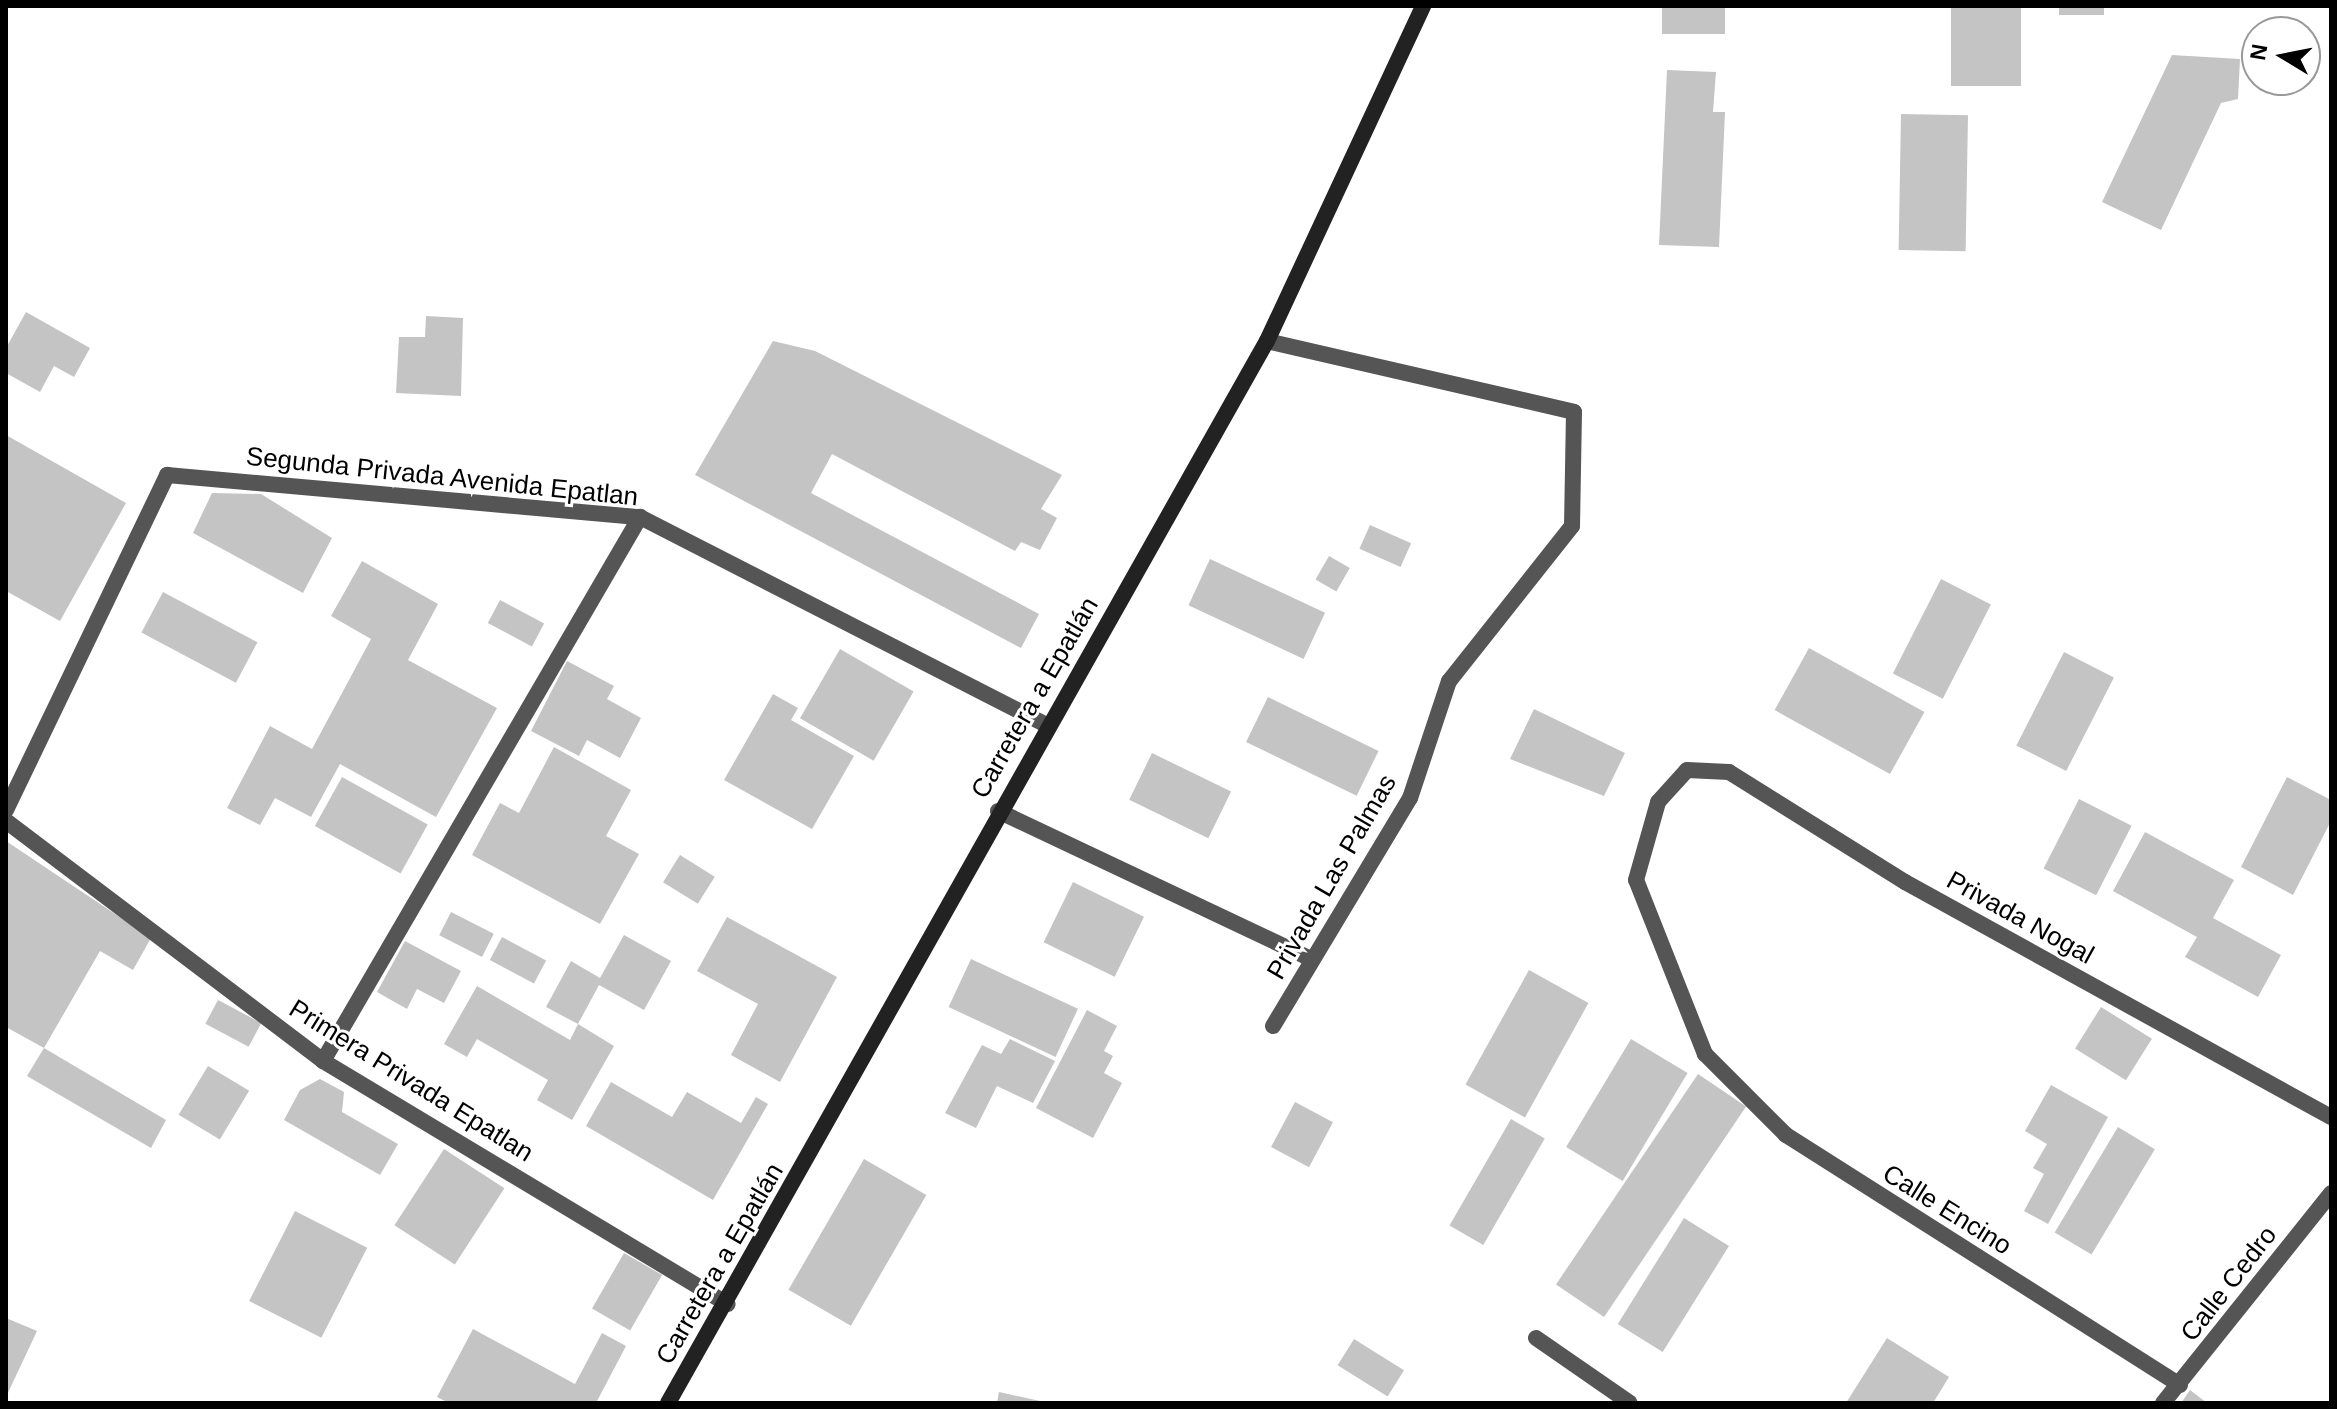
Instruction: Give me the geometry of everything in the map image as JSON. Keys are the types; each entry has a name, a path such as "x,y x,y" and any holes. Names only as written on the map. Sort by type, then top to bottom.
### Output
{"main road":[{"name":"Carretera a Epatlán","path":"668,1403 728,1304 998,811 1267,341 1423,6"}],"street":[{"name":"Privada Las Palmas","path":"1267,341 1574,412 1572,526 1449,681 1410,798 1273,1026"},
{"name":"Segunda Privada Avenida Epatlan","path":"6,810 167,475 640,517 1047,725"},
{"path":"323,1061 640,517"},
{"name":"Calle Encino","path":"1687,770 1658,802 1636,880 1705,1054 1786,1135 2180,1385"},
{"name":"Privada Nogal","path":"1687,770 1729,772 1905,882 2331,1117"},
{"path":"998,811 1311,959"},
{"name":"Primera Privada Epatlan","path":"6,821 323,1061 728,1304"},
{"name":"Calle Cedro","path":"2163,1403 2331,1193"},
{"path":"1536,1338 1630,1403"}],"building":[{"path":"1662,6 1725,6 1725,34 1662,34"},
{"path":"1951,6 2021,6 2021,86 1951,86"},
{"path":"2059,6 2104,6 2104,15 2059,15"},
{"path":"2172,55 2240,59 2238,99 2221,103 2161,230 2102,202"},
{"path":"1667,70 1716,72 1713,112 1725,112 1719,247 1659,245"},
{"path":"1901,114 1968,115 1966,251 1899,250"},
{"path":"26,312 90,348 74,377 54,366 40,392 6,373 6,348"},
{"path":"426,316 463,318 461,396 396,393 399,337 425,337"},
{"path":"773,341 815,351 1062,475 1041,509 1057,518 1040,550 1021,542 1015,551 832,454 811,493 1039,614 1021,648 695,475"},
{"path":"6,435 126,503 60,621 6,591"},
{"path":"212,493 261,494 332,538 303,593 193,533"},
{"path":"1370,525 1411,543 1401,567 1359,549"},
{"path":"1329,556 1350,568 1336,591 1316,579"},
{"path":"1210,559 1325,613 1304,659 1188,605"},
{"path":"362,561 438,604 408,660 497,708 436,817 340,764 311,817 275,798 260,825 227,808 270,726 312,749 371,639 331,616"},
{"path":"1941,579 1991,604 1943,699 1893,673"},
{"path":"163,592 257,642 236,683 141,633"},
{"path":"500,600 544,623 532,646 488,623"},
{"path":"1809,648 1924,712 1890,774 1775,710"},
{"path":"840,649 914,692 874,761 800,718"},
{"path":"2064,652 2114,677 2066,771 2016,746"},
{"path":"567,661 614,686 607,699 641,718 620,758 587,740 579,756 531,731"},
{"path":"773,694 798,708 791,720 854,756 812,829 724,780"},
{"path":"1268,697 1379,751 1357,796 1246,742"},
{"path":"1534,709 1625,753 1604,796 1510,759"},
{"path":"554,747 631,790 606,836 639,854 600,924 472,855 500,803 519,813"},
{"path":"1152,753 1231,792 1208,838 1129,800"},
{"path":"342,777 428,825 401,873 315,826"},
{"path":"2287,777 2331,800 2331,821 2293,895 2241,867"},
{"path":"2079,799 2132,826 2096,895 2044,868"},
{"path":"2145,832 2234,880 2213,918 2281,955 2258,997 2185,957 2197,937 2113,891"},
{"path":"6,841 151,938 133,970 100,951 44,1048 6,1027"},
{"path":"680,855 715,877 698,904 663,882"},
{"path":"1073,882 1144,917 1115,977 1044,942"},
{"path":"451,912 494,934 482,957 439,935"},
{"path":"727,917 837,977 780,1082 731,1055 758,1004 697,971"},
{"path":"624,935 671,961 644,1010 599,985 578,1024 546,1007 571,961 600,978"},
{"path":"502,937 546,960 534,983 490,960"},
{"path":"405,941 461,971 444,1003 417,989 407,1009 377,992"},
{"path":"971,959 1078,1009 1056,1057 949,1007"},
{"path":"1529,970 1588,1003 1525,1118 1465,1085"},
{"path":"477,986 570,1040 578,1024 614,1046 572,1120 537,1100 548,1080 477,1039 467,1057 444,1044"},
{"path":"218,1000 261,1023 249,1047 205,1024"},
{"path":"2101,1007 2152,1039 2126,1080 2075,1049"},
{"path":"1087,1010 1117,1026 1104,1051 1113,1056 1104,1073 1122,1083 1093,1138 1036,1108"},
{"path":"1010,1039 1055,1061 1033,1103 997,1086 976,1128 945,1113 982,1045 1001,1054"},
{"path":"1631,1039 1688,1073 1623,1181 1566,1147"},
{"path":"44,1048 166,1120 151,1148 27,1076"},
{"path":"208,1066 249,1091 220,1140 179,1115"},
{"path":"1698,1074 1746,1106 1604,1317 1556,1285"},
{"path":"320,1079 344,1092 342,1112 398,1144 380,1175 284,1120 300,1090"},
{"path":"611,1082 672,1117 687,1092 741,1123 756,1097 768,1104 713,1200 586,1126"},
{"path":"2051,1085 2108,1117 2048,1224 2024,1211 2044,1174 2033,1168 2047,1144 2025,1131"},
{"path":"1295,1102 1333,1122 1309,1167 1271,1147"},
{"path":"1511,1119 1545,1138 1483,1245 1450,1226"},
{"path":"2118,1127 2155,1149 2092,1255 2055,1232"},
{"path":"444,1149 504,1188 455,1265 394,1225"},
{"path":"864,1159 926,1195 851,1326 788,1290"},
{"path":"295,1211 367,1248 321,1338 249,1301"},
{"path":"1684,1218 1729,1246 1663,1352 1618,1324"},
{"path":"624,1253 662,1275 630,1330 592,1308"},
{"path":"6,1318 37,1331 6,1397"},
{"path":"473,1329 575,1384 602,1333 626,1346 596,1403 449,1403 437,1397"},
{"path":"1887,1338 1949,1377 1933,1403 1846,1403"},
{"path":"1354,1339 1404,1370 1388,1397 1338,1365"},
{"path":"2190,1390 2207,1403 2181,1403"},
{"path":"999,1392 1045,1402 1045,1403 997,1403"}]}
